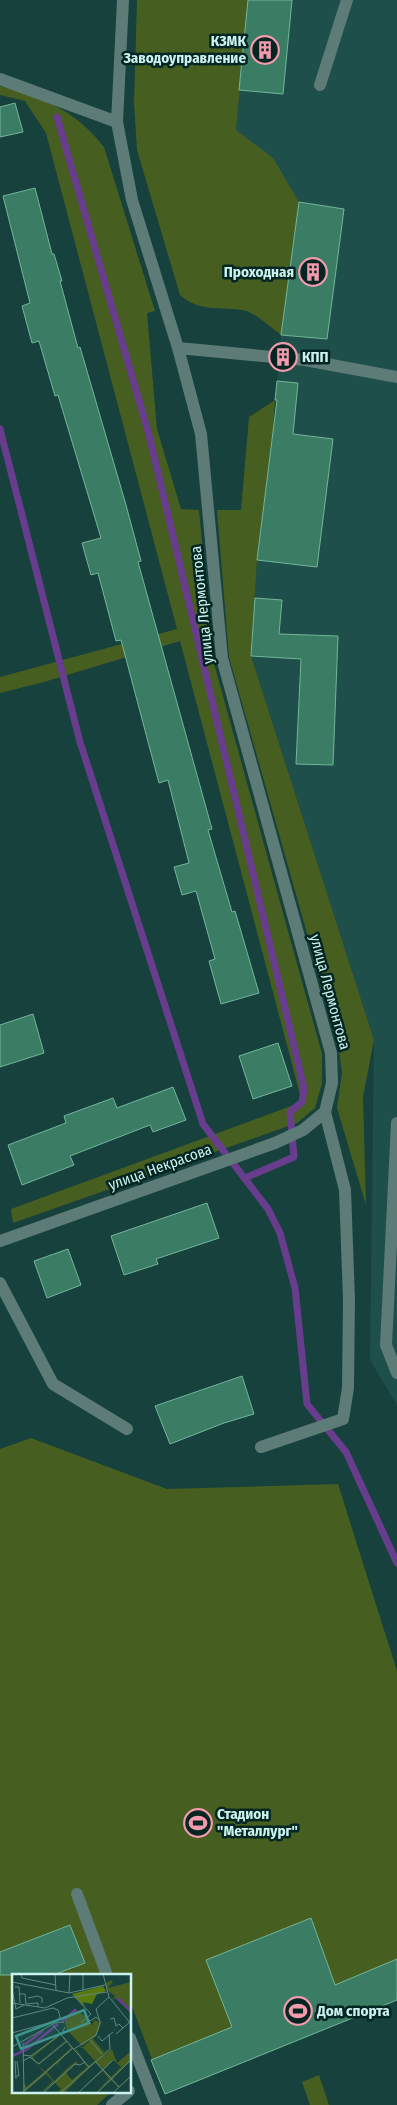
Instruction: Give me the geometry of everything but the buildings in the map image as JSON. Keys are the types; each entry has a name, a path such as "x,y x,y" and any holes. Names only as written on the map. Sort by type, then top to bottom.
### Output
{"street":[{"name":"улица Лермонтова","path":"123,0 117,122 132,200 178,348 201,434 222,658 332,1053 332,1083 325,1112"},
{"path":"320,85 347,0"},
{"path":"0,79 117,122"},
{"path":"178,348 306,360 397,377"},
{"path":"261,1447 343,1419 348,1388 349,1300 345,1190 325,1112"},
{"name":"улица Некрасова","path":"0,1241 275,1143 303,1130 325,1112"},
{"path":"397,1123 386,1345 397,1373"},
{"path":"0,1283 53,1384 127,1429"},
{"path":"78,1894 107,1974"},
{"path":"131,2041 156,2105"},
{"path":"131,2090 145,2079"},
{"path":"112,2105 129,2092"}],"shaded area":[{"path":"248,0 397,0 397,1405 370,1360 374,1040 251,656 257,560 273,432 281,335 236,130"}],"green space":[{"path":"137,0 248,0 236,130 273,158 299,202 281,335 259,318 246,311 204,307 188,301 180,295 137,150 134,103"},
{"path":"0,86 30,95 58,107 82,124 104,147 155,311 147,313 157,429 181,509 199,510 213,660 322,1054 322,1083 315,1108 297,1123 13,1223 11,1209 302,1102 180,641 44,682 0,693 0,677 177,629 46,133 25,101 0,95"},
{"path":"275,400 273,432 257,560 251,656 374,1040 363,1097 366,1205 337,1108 342,1073 338,1043 229,657 217,510 241,510 249,417"},
{"name":"Стадион \"Металлург\"","path":"31,1438 167,1489 338,1484 397,1671 397,2000 165,2094 131,2004 131,1974 12,1974 12,2092 111,2092 97,2105 0,2105 0,1449"},
{"path":"319,2075 329,2105 310,2105 302,2082"}],"waterway":[{"path":"57,117 149,435 304,1088 302,1102 290,1112 294,1157 245,1178"},
{"path":"0,429 80,742 203,1124 268,1209 280,1233 295,1288 307,1404 346,1452 397,1563"}],"place":[{"name":"КЗМК Заводоуправление","path":"265,50"},
{"name":"Проходная","path":"313,272"},
{"name":"КПП","path":"283,357"},
{"name":"Стадион \"Металлург\"","path":"198,1823"},
{"name":"Дом спорта","path":"298,2011"}]}
